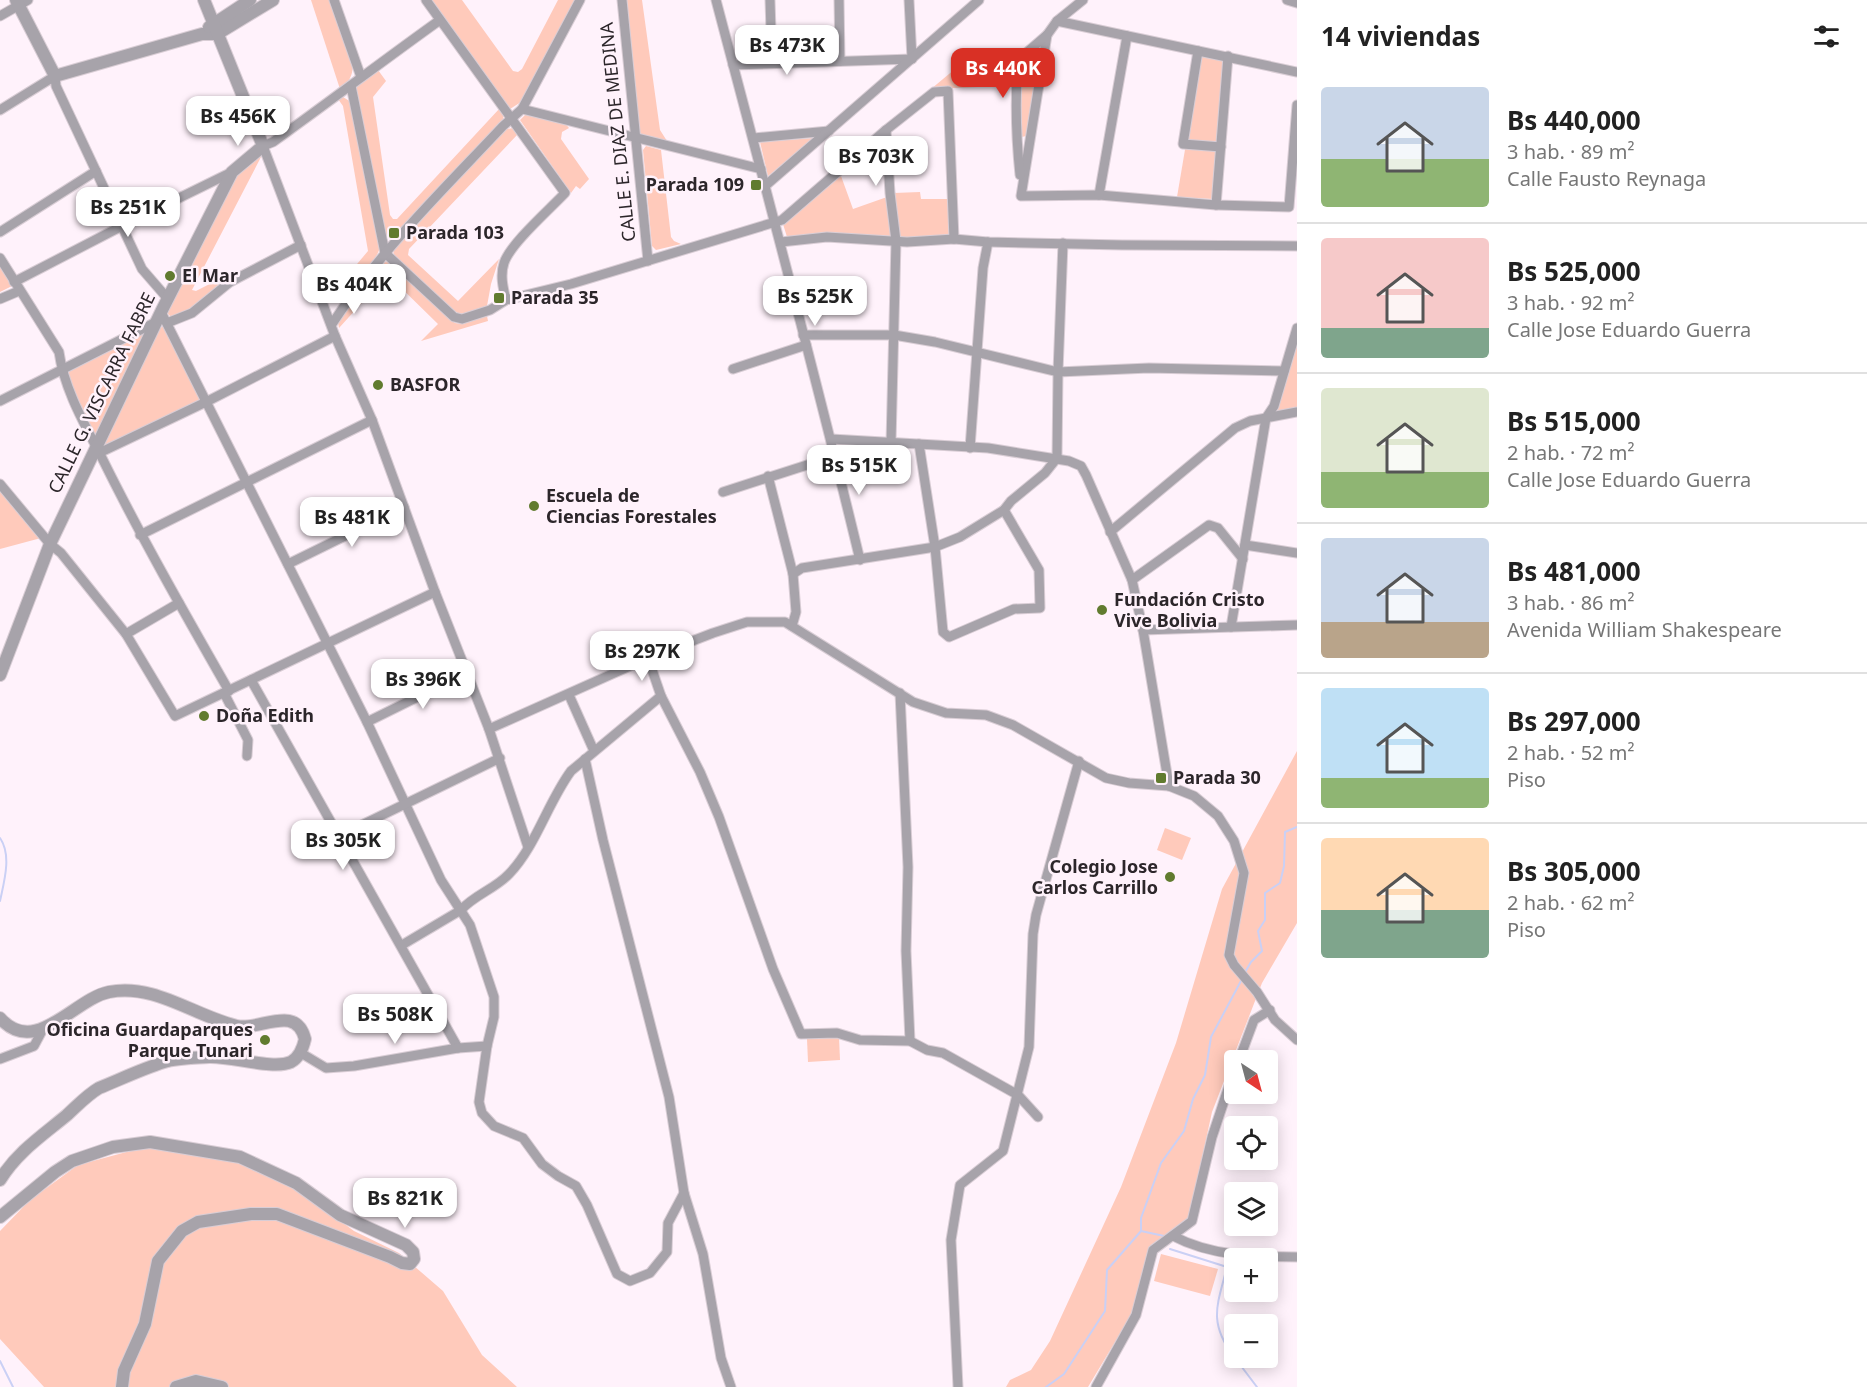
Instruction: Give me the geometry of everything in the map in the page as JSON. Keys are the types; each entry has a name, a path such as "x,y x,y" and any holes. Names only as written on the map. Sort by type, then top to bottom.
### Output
{"street":[{"path":"204,0 320,292 335,336 372,420 435,592 500,758 528,847"},
{"path":"215,28 250,0"},
{"path":"0,110 55,76 202,34 273,0"},
{"path":"334,0 361,76"},
{"path":"426,0 565,193 514,246 505,260 502,278 506,300"},
{"path":"332,324 354,291 385,253 502,126 522,109 580,0"},
{"name":"CALLE E. DIAZ DE MEDINA","path":"622,0 648,261"},
{"path":"716,0 781,242 860,560"},
{"path":"770,0 772,62"},
{"path":"839,0 840,62"},
{"path":"909,0 912,59"},
{"path":"765,186 979,0"},
{"path":"1022,192 1017,142 1018,60 1047,35 1057,21 1083,0"},
{"path":"1287,0 1297,3"},
{"path":"0,16 21,2 55,76 56,86 142,268 168,299"},
{"name":"CALLE G. VISCARRA FABRE","path":"0,675 50,544 98,450 162,319 168,299 232,172 263,146 273,142 351,87 361,76 440,20"},
{"path":"1057,21 1297,72"},
{"path":"1022,192 1047,35"},
{"path":"1099,195 1127,36"},
{"path":"1198,51 1183,144 1221,147"},
{"path":"1216,205 1228,56"},
{"path":"733,65 912,59"},
{"path":"351,87 385,253 458,319 490,310 506,300 562,287 782,220 886,130 934,92 948,91 954,239"},
{"path":"1022,192 1293,208 1297,105"},
{"path":"522,109 761,169"},
{"path":"886,130 896,242 891,443"},
{"path":"754,138 830,131"},
{"path":"0,232 96,171"},
{"path":"0,298 122,226 232,172"},
{"path":"781,242 827,237 896,242 954,239 988,242 1132,245 1297,246"},
{"path":"970,448 983,268 988,242"},
{"path":"793,574 802,568 935,547 960,537 1004,510 1011,501 1045,473 1057,458 1063,243"},
{"path":"0,400 162,319 192,313 230,282 301,245"},
{"path":"0,258 59,352 61,369 98,450 140,535 226,692 248,740 247,756"},
{"path":"320,292 343,294 354,291"},
{"path":"162,319 367,722 441,880 470,925 494,997 494,1017 487,1046 479,1102 482,1113 494,1126 523,1138 542,1164 576,1186 587,1205 617,1274 630,1281 650,1273 667,1252 668,1223 684,1193"},
{"path":"1232,627 1266,418 1274,406 1297,328"},
{"path":"733,369 804,340 894,335 934,342 1058,372 1149,368 1284,371"},
{"path":"98,450 206,402 335,336"},
{"path":"1110,532 1236,428 1250,422 1297,412"},
{"path":"140,535 372,420"},
{"path":"831,439 988,448 1057,458 1081,466 1132,580 1143,630 1169,786"},
{"path":"919,444 935,547 944,632 949,637 1014,609 1040,608 1039,570 1004,510"},
{"path":"723,492 836,456"},
{"path":"768,476 793,574 796,612 792,626"},
{"path":"0,484 50,544 61,553 126,634 175,716 435,592"},
{"path":"288,564 404,507"},
{"path":"1132,580 1209,525 1218,528 1243,559"},
{"path":"1245,545 1297,553"},
{"path":"126,634 179,603"},
{"path":"489,729 648,658 747,622 785,622 913,702 946,713 986,715 1013,725 1106,777 1128,783 1169,786 1194,796 1218,816 1234,841 1244,873 1229,955 1275,1020 1297,1040"},
{"path":"1143,630 1297,625"},
{"path":"648,658 661,696 700,772 719,817 773,969 801,1034 837,1033 860,1040 909,1041 927,1050 943,1053 1018,1095 1038,1117"},
{"path":"367,722 466,673"},
{"path":"251,680 458,1048"},
{"path":"900,693 908,867 906,951 909,1041"},
{"path":"568,695 594,751"},
{"path":"402,945 461,910 468,902 494,887 509,874 528,847 571,771 661,696"},
{"path":"339,836 500,758"},
{"path":"585,759 603,840 669,1096 684,1193 703,1254 721,1358 731,1387"},
{"path":"958,1387 951,1240 960,1185 1003,1151 1029,1047 1033,934 1036,915 1079,761"},
{"path":"0,1018 7,1027 16,1031 42,1030 95,997 109,992 133,990 162,997 243,1027 287,1020 294,1023 305,1039 301,1053 292,1061 275,1065 211,1057 166,1062 99,1088 42,1134 20,1155 0,1180"},
{"path":"1243,1050 1254,1020 1269,1010"},
{"path":"0,1059 34,1046 42,1030"},
{"path":"301,1053 326,1068 354,1066 458,1048 487,1046"},
{"path":"1096,1387 1136,1316 1153,1250 1192,1221 1212,1137 1224,1101"},
{"path":"0,1217 72,1161 113,1147 150,1142 240,1157 296,1183 340,1215 406,1245 413,1252 414,1259 410,1264 402,1263 277,1214 251,1214 198,1222 182,1231 158,1262 145,1324 124,1371 123,1387"},
{"path":"1173,1236 1213,1252 1297,1257"},
{"path":"176,1387 195,1381 222,1387"}],"shaded area":[{"path":"311,0 331,0 353,66 350,79 340,89"},
{"path":"430,0 462,0 513,71 518,72 522,69 558,0 574,0 575,3 521,102 510,109"},
{"path":"625,0 642,0 660,130 667,141 643,137 639,132"},
{"path":"1040,46 1027,136 1021,137 1019,74 1022,61"},
{"path":"979,49 978,87 931,89"},
{"path":"1201,55 1224,60 1213,199 1177,197"},
{"path":"378,70 386,81 373,97 390,215 393,219 397,219 500,108 504,114 503,119 392,240 384,236 355,89"},
{"path":"343,97 351,102 380,247 372,263 359,280 350,287 336,289 368,251 343,106 338,99"},
{"path":"526,114 564,122 569,128 562,132 561,139 589,179 580,189 576,186 571,193 520,120"},
{"path":"514,128 518,134 409,249 408,255 458,301 499,259 487,306 461,315 454,312 395,257 393,251 505,129"},
{"path":"814,138 768,176 760,142"},
{"path":"646,146 661,150 671,237 681,244 656,250 652,246 643,150"},
{"path":"257,157 261,157 192,290 196,291 231,273 194,307 177,316 170,316 167,313 232,182 243,167"},
{"path":"841,176 853,209 887,197 892,236 833,234 787,237 783,224"},
{"path":"920,192 921,199 950,199 952,237 898,238 894,193"},
{"path":"382,261 389,262 455,323 461,324 487,316 488,321 421,341 438,324 391,278 386,276 339,328 340,318"},
{"path":"0,265 12,286 0,292"},
{"path":"166,325 200,400 101,447 160,328"},
{"path":"149,329 95,438 73,395 67,370"},
{"path":"1297,340 1297,408 1274,414"},
{"path":"0,491 41,538 0,549"},
{"path":"1297,751 1297,923 1262,983 1236,1050 1224,1050 1224,1081 1212,1112 1189,1217 1151,1245 1133,1312 1088,1387 1006,1387 1010,1380 1031,1370 1050,1341 1121,1187 1176,1043 1222,889"},
{"path":"1165,828 1191,838 1182,860 1157,850"},
{"path":"839,1037 840,1060 808,1062 807,1039"},
{"path":"145,1147 238,1162 303,1193 354,1231 399,1253 443,1291 482,1355 517,1387 44,1387 0,1339 0,1231 30,1200 78,1165"},
{"path":"1161,1254 1218,1269 1210,1296 1154,1281"}],"waterway":[{"path":"1244,974 1251,962 1262,951 1258,931 1265,920 1265,893 1280,883 1284,866 1285,832 1297,827"},
{"path":"0,838 6,852 5,877 0,901"},
{"path":"1046,1387 1064,1374 1105,1311 1107,1270 1141,1231 1141,1218 1161,1163 1184,1131 1193,1099 1205,1075 1211,1037 1242,979"},
{"path":"1141,1231 1164,1236"},
{"path":"1170,1249 1227,1267 1217,1314 1224,1341"},
{"path":"0,1361 13,1387"},
{"path":"1243,1368 1257,1387"}],"place":[{"name":"Parada 109","path":"756,185"},
{"name":"Parada 103","path":"394,233"},
{"name":"El Mar","path":"170,276"},
{"name":"Parada 35","path":"499,298"},
{"name":"BASFOR","path":"378,385"},
{"name":"Escuela de Ciencias Forestales","path":"534,506"},
{"name":"Fundación Cristo Vive Bolivia","path":"1102,610"},
{"name":"Doña Edith","path":"204,716"},
{"name":"Parada 30","path":"1161,778"},
{"name":"Colegio Jose Carlos Carrillo","path":"1170,877"},
{"name":"Oficina Guardaparques Parque Tunari","path":"265,1040"}]}
